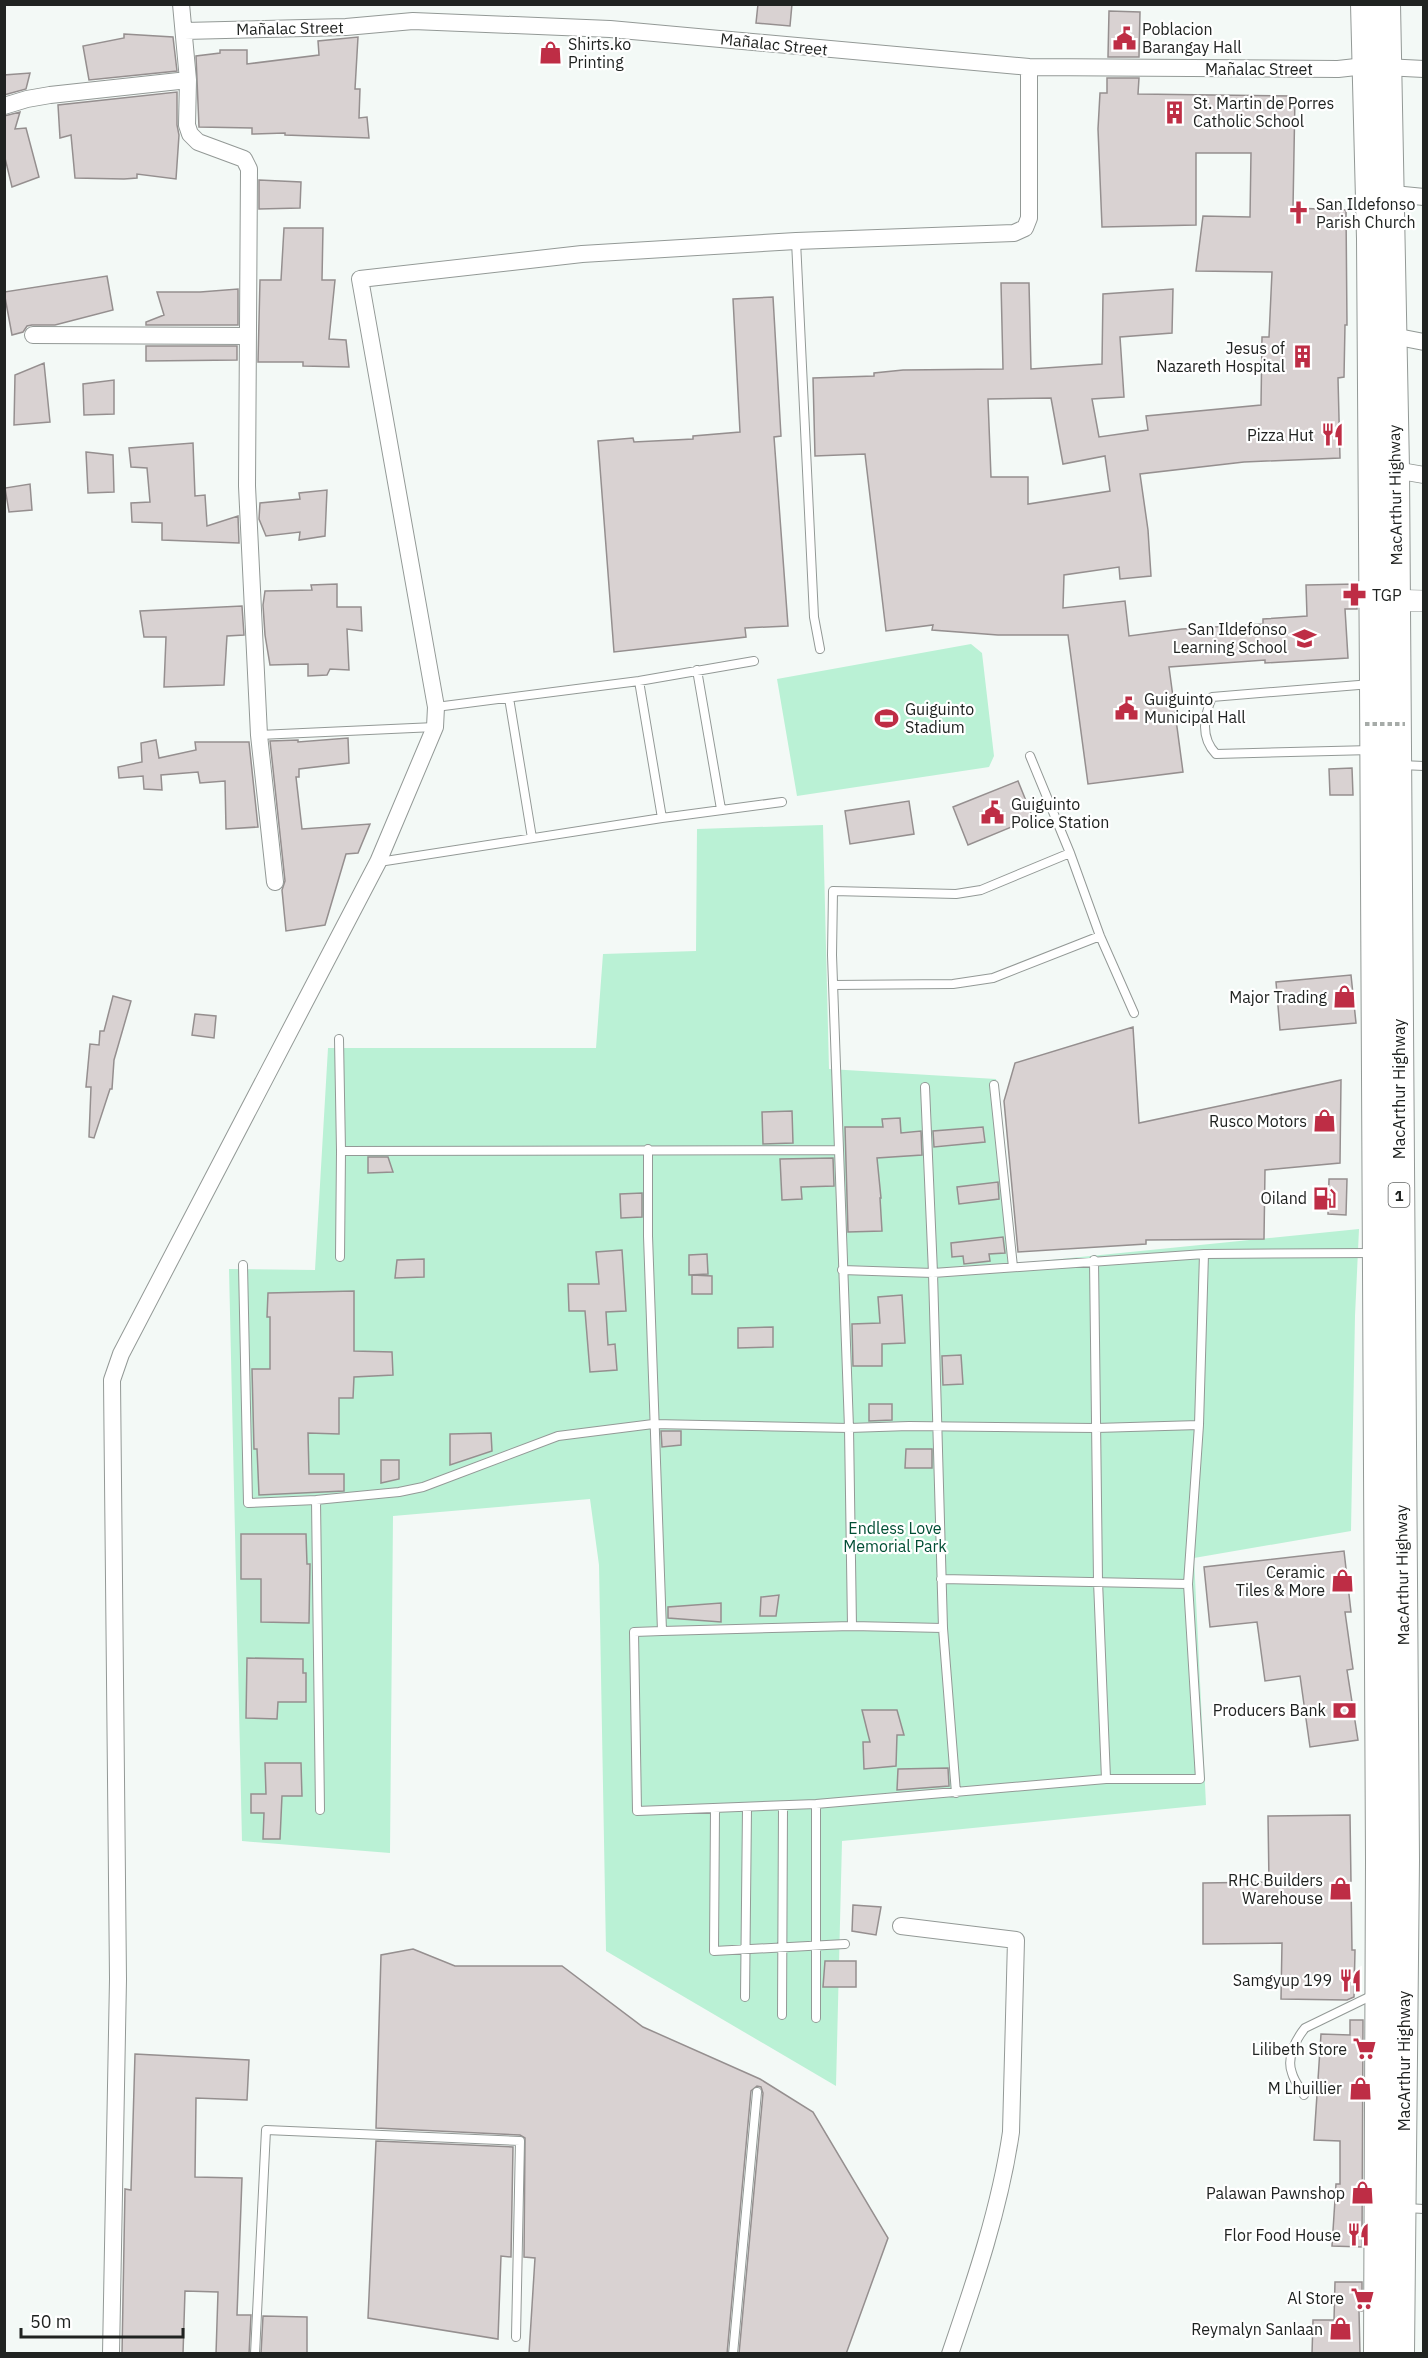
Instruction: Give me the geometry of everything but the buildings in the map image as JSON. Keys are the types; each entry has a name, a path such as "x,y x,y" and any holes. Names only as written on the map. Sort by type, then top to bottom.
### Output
{"highway":[{"name":"MacArthur Highway","path":"1365,4 1375,37 1384,469 1398,600 1403,1860 1380,1992 1378,2354"},
{"name":"MacArthur Highway","path":"1375,37 1386,4"},
{"name":"MacArthur Highway","path":"1379,193 1393,336 1384,469"},
{"name":"MacArthur Highway","path":"1398,600 1374,684 1398,760 1375,1253 1403,1860 1413,2209 1400,2354"}],"street":[{"path":"181,4 188,80 187,125 190,134 198,142 244,159 249,169 247,475 259,735 275,882"},
{"name":"Mañalac Street","path":"184,31 346,27 412,21 599,28 1029,67 1424,69"},
{"path":"111,2354 118,1979 112,1380 121,1354 378,862 435,727 436,707 360,279 547,256 796,241 1014,233 1025,228 1029,218 1029,67"},
{"path":"4,106 50,95 188,80"},
{"path":"1379,193 1424,197"},
{"path":"33,335 247,336"},
{"path":"1393,336 1424,342"},
{"path":"1384,469 1424,475"},
{"path":"901,1926 1016,1940 1011,2132 987,2246 950,2354"}],"lane":[{"path":"796,241 814,617 820,648"},
{"path":"436,707 639,681 754,661"},
{"path":"697,670 721,809"},
{"path":"639,681 662,818"},
{"path":"1374,684 1212,697 1206,712 1204,728 1207,745 1216,754 1398,760"},
{"path":"510,698 532,838"},
{"path":"259,735 435,727"},
{"path":"1030,756 1070,853 1100,936 1134,1013"},
{"path":"378,862 721,809 782,802"},
{"path":"852,1626 849,1428 842,1270 832,891 956,894 981,890 1070,853"},
{"path":"833,985 953,984 993,978 1100,936"},
{"path":"339,1040 340,1257"},
{"path":"994,1085 1013,1267"},
{"path":"925,1087 933,1273 943,1628 956,1793"},
{"path":"648,1149 653,1424 657,1468 662,1631"},
{"path":"341,1151 839,1150"},
{"path":"842,1270 933,1273 1204,1254 1375,1253"},
{"path":"943,1628 852,1626 634,1632 637,1811 816,1804 1106,1779 1200,1779 1188,1584 1199,1425 1204,1254"},
{"path":"1094,1260 1098,1581 1106,1779"},
{"path":"243,1264 248,1503 316,1500 399,1492 423,1487 558,1436 653,1424 849,1428 938,1426 1096,1428 1199,1425"},
{"path":"316,1500 320,1810"},
{"path":"941,1579 1188,1584"},
{"path":"816,1804 816,2018"},
{"path":"782,2014 783,1806"},
{"path":"745,1997 747,1808"},
{"path":"715,1809 714,1951 845,1944"},
{"path":"1304,2095 1291,2072 1291,2057 1298,2037 1305,2028 1380,1992"},
{"path":"733,2354 757,2092"},
{"path":"255,2354 266,2130 519,2141 516,2337"}],"path":[{"path":"1365,724 1405,724"}],"green space":[{"name":"Guiguinto Stadium","path":"971,644 982,653 994,756 989,767 797,796 777,679"},
{"name":"Endless Love Memorial Park","path":"823,825 829,1069 996,1079 1011,1264 1359,1229 1351,1531 1194,1558 1206,1805 842,1841 836,2086 606,1951 599,1565 590,1499 393,1516 390,1853 242,1841 229,1269 315,1270 328,1048 596,1048 603,954 696,951 697,829"}],"place":[{"name":"Poblacion Barangay Hall","path":"1124,38"},
{"name":"Shirts.ko Printing","path":"550,53"},
{"name":"St. Martin de Porres Catholic School","path":"1175,112"},
{"name":"San Ildefonso Parish Church","path":"1298,213"},
{"name":"Jesus of Nazareth Hospital","path":"1303,357"},
{"name":"Pizza Hut","path":"1332,435"},
{"name":"TGP","path":"1354,595"},
{"name":"San Ildefonso Learning School","path":"1305,638"},
{"name":"Guiguinto Municipal Hall","path":"1126,708"},
{"name":"Guiguinto Stadium","path":"887,718"},
{"name":"Guiguinto Police Station","path":"993,813"},
{"name":"Major Trading","path":"1345,997"},
{"name":"Rusco Motors","path":"1325,1121"},
{"name":"Oiland","path":"1325,1198"},
{"name":"Ceramic Tiles & More","path":"1343,1581"},
{"name":"Producers Bank","path":"1344,1710"},
{"name":"RHC Builders Warehouse","path":"1341,1889"},
{"name":"Samgyup 199","path":"1350,1980"},
{"name":"Lilibeth Store","path":"1365,2049"},
{"name":"M Lhuillier","path":"1360,2088"},
{"name":"Palawan Pawnshop","path":"1363,2193"},
{"name":"Flor Food House","path":"1359,2235"},
{"name":"Al Store","path":"1362,2298"},
{"name":"Reymalyn Sanlaan","path":"1341,2329"}]}
